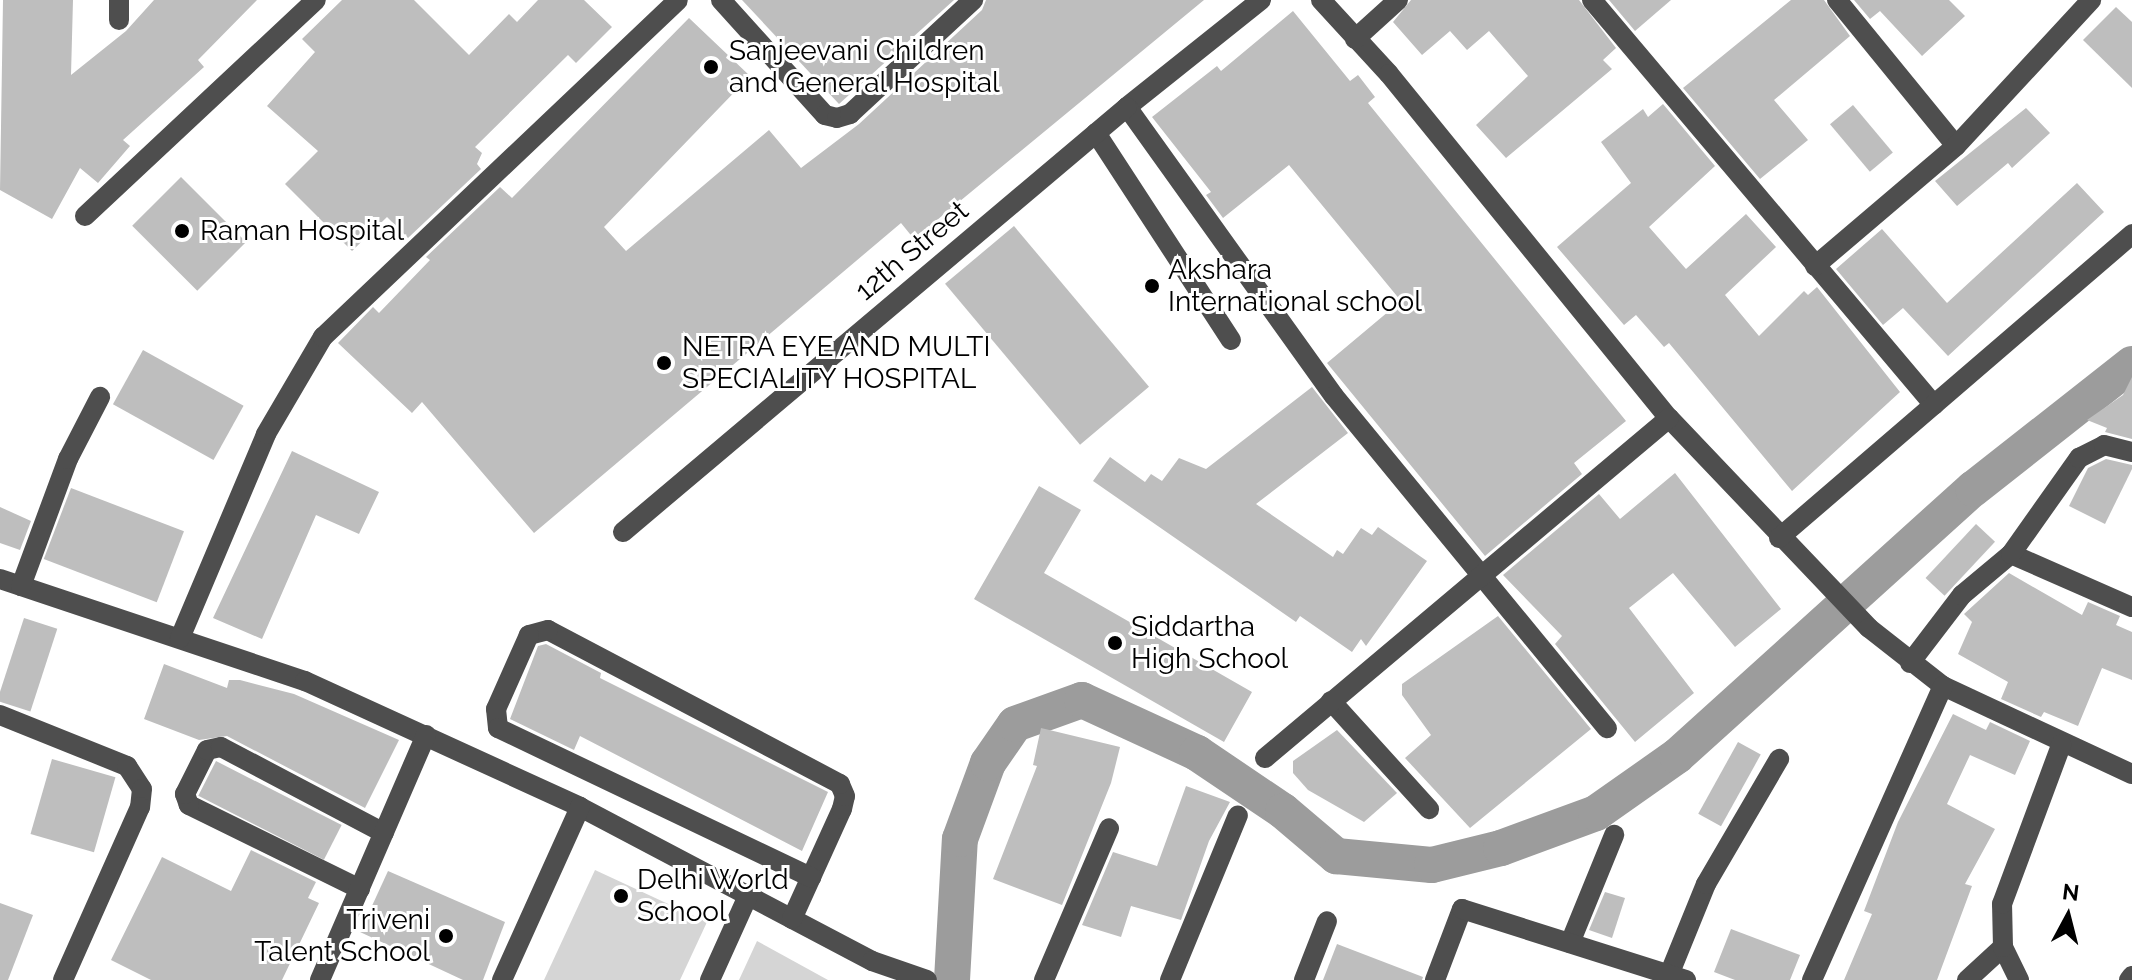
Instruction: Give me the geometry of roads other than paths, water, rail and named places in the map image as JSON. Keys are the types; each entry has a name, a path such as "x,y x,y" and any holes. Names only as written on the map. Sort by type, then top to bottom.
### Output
{"street":[{"path":"85,216 316,0"},
{"path":"180,638 266,434 323,337 678,0"},
{"path":"721,0 825,115 837,118 850,114 973,0"},
{"name":"12th Street","path":"623,532 1127,107 1261,0"},
{"path":"1321,0 1669,418 1779,538 1869,628 1943,686 2061,745 2132,774"},
{"path":"1355,39 1398,0"},
{"path":"1592,0 1934,405"},
{"path":"1837,0 1956,146"},
{"path":"1815,266 1956,146 2091,0"},
{"path":"1127,107 1334,396 1607,728"},
{"path":"1096,133 1231,340"},
{"path":"1779,538 2132,234"},
{"path":"21,586 68,459 100,397"},
{"path":"1265,758 1669,418"},
{"path":"1910,663 1962,595 2011,554 2079,458 2104,445 2132,452"},
{"path":"2011,554 2132,607"},
{"path":"0,579 305,681 580,807 872,961 927,980"},
{"path":"792,919 842,809 845,796 840,784 548,630 529,635 496,709 498,728 811,877"},
{"path":"1812,980 1943,686"},
{"path":"1331,701 1429,809"},
{"path":"0,715 127,766 142,789 140,807 64,980"},
{"path":"320,980 426,735"},
{"path":"2019,980 2003,947 2002,904 2061,745"},
{"path":"360,889 189,805 185,794 207,750 221,747 384,833"},
{"path":"1435,980 1462,909 1678,977 1706,884 1779,759"},
{"path":"502,980 580,807"},
{"path":"1170,980 1238,815"},
{"path":"1044,980 1109,828"},
{"path":"1570,943 1614,835"},
{"path":"710,980 748,896"},
{"path":"1304,980 1327,921"},
{"path":"1967,980 2003,947"}],"waterway":[{"path":"952,980 960,839 988,763 1015,724 1082,700 1197,753 1283,811 1336,856 1432,865 1501,848 1596,813 1677,756 1973,489 2132,364"}],"place":[{"name":"Sanjeevani Children and General Hospital","path":"711,67"},
{"name":"Raman Hospital","path":"182,231"},
{"name":"Akshara International school","path":"1152,286"},
{"name":"NETRA EYE AND MULTI SPECIALITY HOSPITAL","path":"664,363"},
{"name":"Siddartha High School","path":"1115,643"},
{"name":"Delhi World School","path":"621,896"},
{"name":"Triveni Talent School","path":"446,936"}]}
